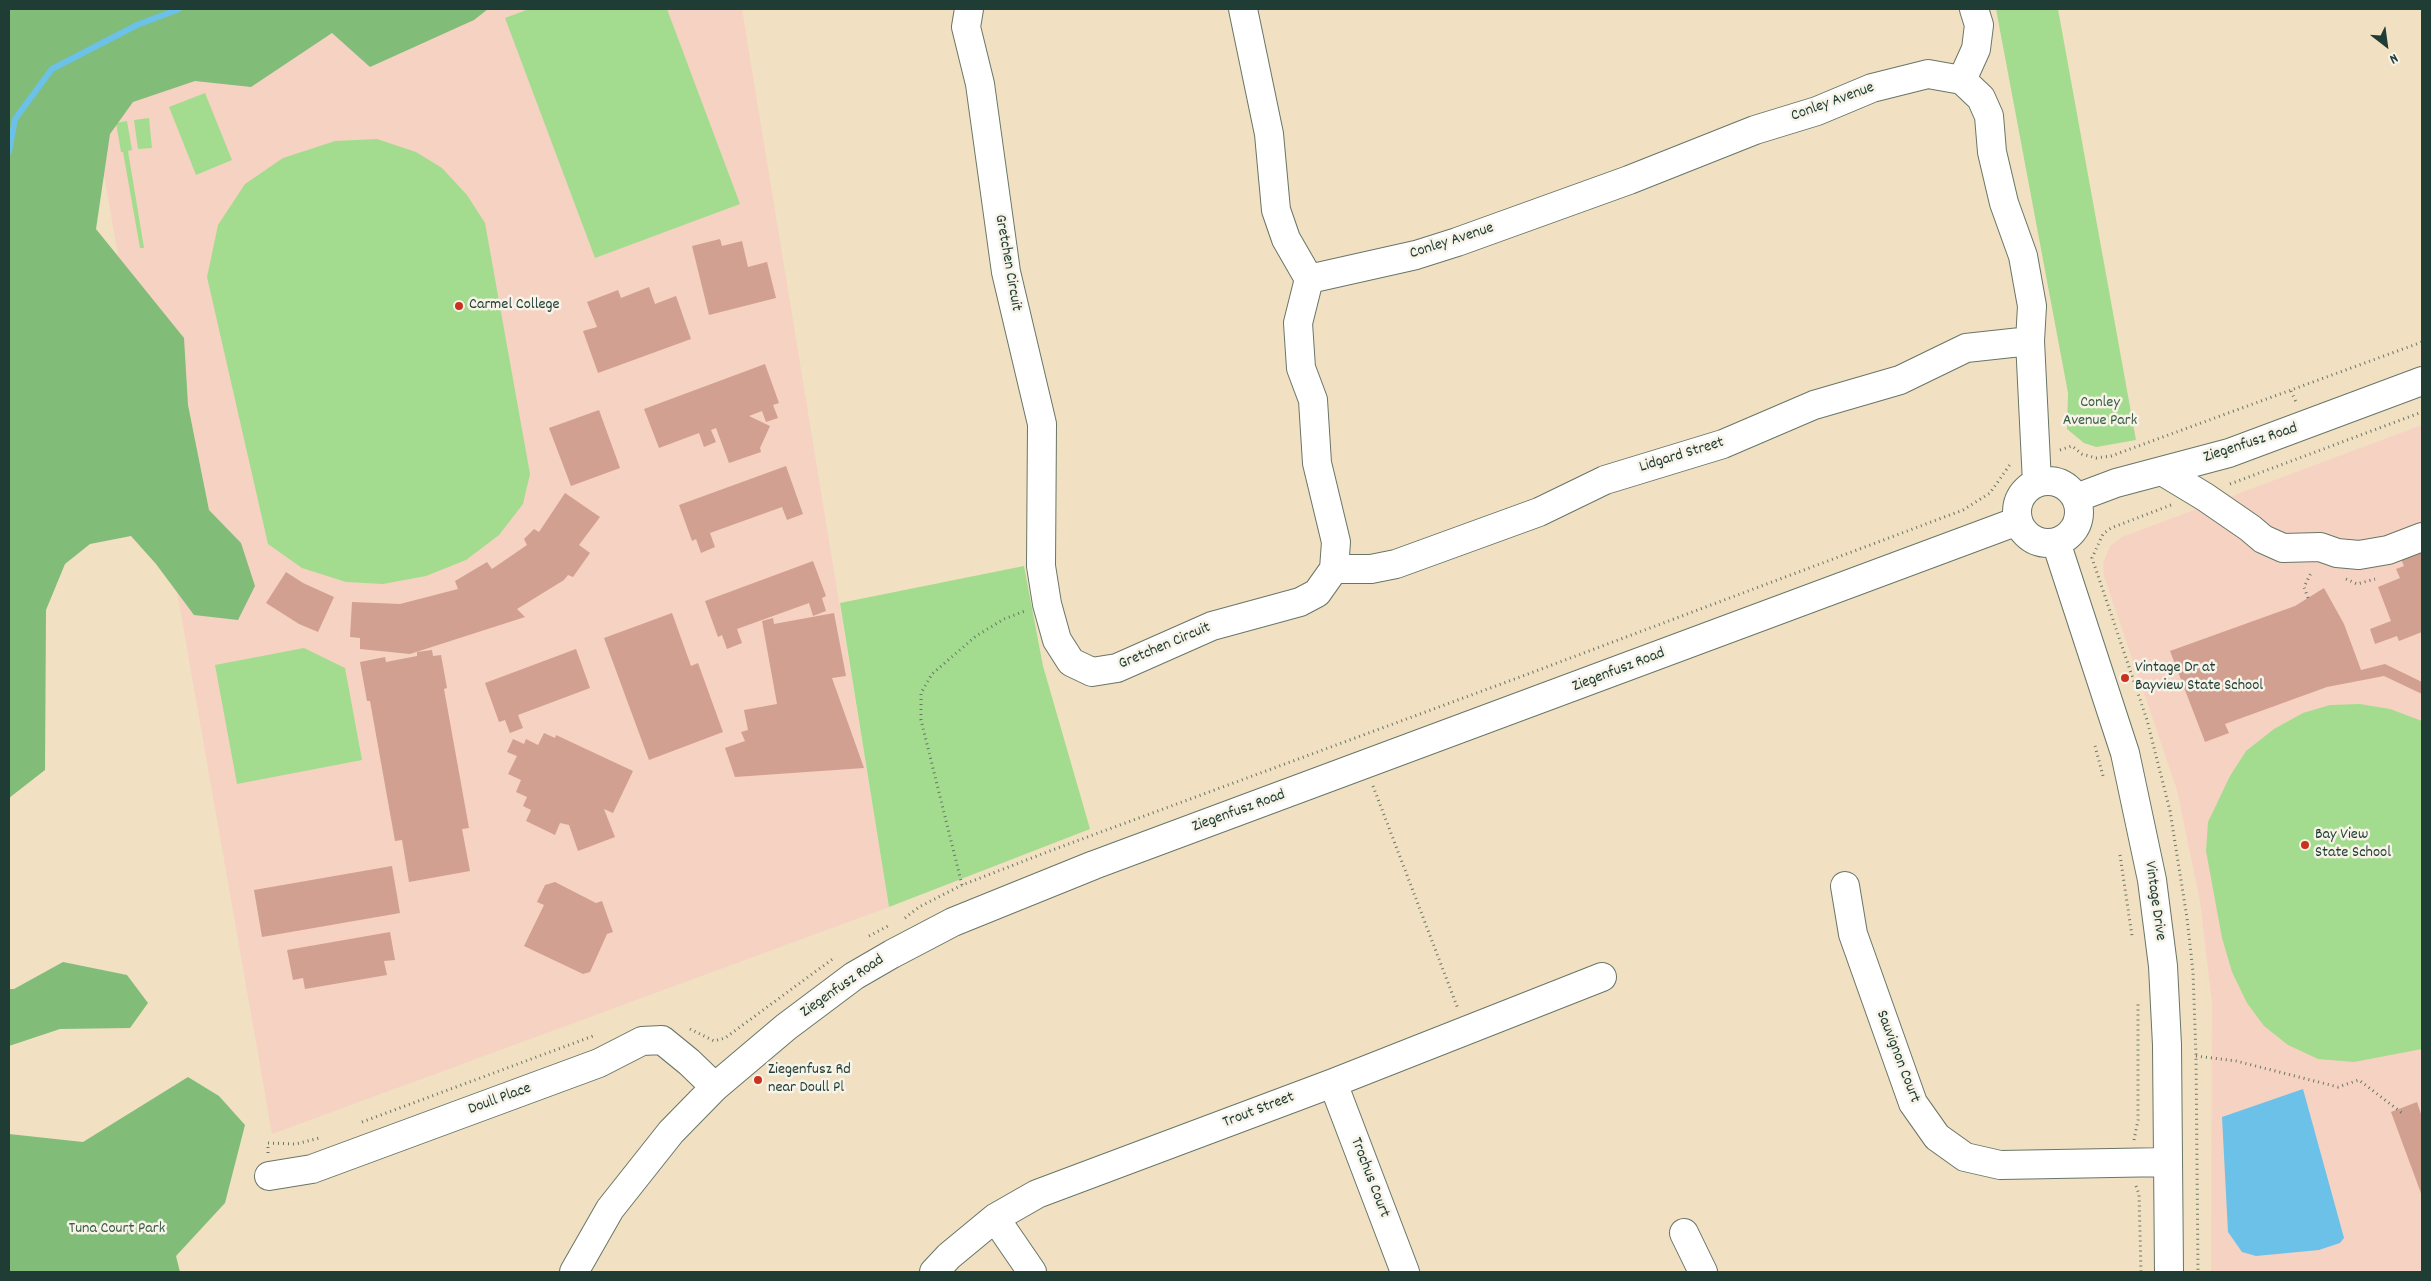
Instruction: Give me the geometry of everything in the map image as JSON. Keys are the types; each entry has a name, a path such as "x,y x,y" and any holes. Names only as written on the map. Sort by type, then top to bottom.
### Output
{"street":[{"name":"Gretchen Circuit","path":"968,9 966,27 982,93 1006,272 1042,424 1040,566 1047,604 1057,640 1071,662 1092,672 1117,668 1212,626 1300,602 1317,593 1334,568 1336,542 1317,463 1313,400 1301,368 1298,324 1309,279"},
{"path":"1242,9 1274,162 1276,210 1286,239 1309,279"},
{"path":"1974,9 1979,25 1976,50 1962,80 1981,98 1989,116 1992,152 2004,203 2023,256 2028,281 2032,306 2030,341 2037,482"},
{"name":"Conley Avenue","path":"1309,279 1416,255 1457,242 1629,180 1755,130 1817,111 1872,88 1928,74 1962,80"},
{"name":"Lidgard Street","path":"1334,568 1371,569 1396,564 1539,512 1605,480 1723,444 1814,405 1900,380 1966,348 2030,341"},
{"name":"Ziegenfusz Road","path":"2076,498 2116,483 2229,453 2422,381"},
{"path":"2162,471 2205,497 2263,539 2283,548 2320,547 2337,553 2359,555 2388,550 2422,537"},
{"path":"2037,482 2058,482 2076,498 2079,509 2077,524 2060,554 2045,544 2031,539 2023,532 2018,521 2016,510 2019,500 2025,490 2037,482"},
{"name":"Ziegenfusz Road","path":"574,1272 610,1209 671,1132 715,1087 786,1027 854,976 953,922 1094,865 1365,766 2018,521"},
{"name":"Vintage Drive","path":"2060,554 2125,753 2152,880 2163,966 2169,1272"},
{"name":"Sauvignon Court","path":"1845,886 1852,934 1913,1104 1937,1137 1965,1157 2000,1165 2168,1162"},
{"name":"Trout Street","path":"934,1272 949,1256 995,1218 1037,1194 1333,1083 1602,977"},
{"name":"Doull Place","path":"269,1176 312,1169 598,1063 642,1041 662,1040 690,1062 715,1087"},
{"name":"Trochus Court","path":"1333,1083 1405,1272"},
{"path":"995,1218 1032,1272"},
{"path":"1684,1233 1703,1272"}],"path":[{"path":"2198,1272 2196,1056 2193,972 2187,918 2170,811 2147,720 2092,558 2103,534 2112,528 2170,506 2182,503 2188,504 2230,484 2422,413"},
{"path":"2060,554 2092,558"},
{"path":"2308,598 2304,587 2312,572"},
{"path":"962,885 920,720 921,694 932,674 976,636 1004,619 1047,604"},
{"path":"2093,739 2105,784"},
{"path":"1365,766 1466,1031"},
{"path":"2118,847 2133,939"},
{"path":"2138,995 2138,1110 2134,1137 2134,1162 2135,1182 2139,1194 2142,1272"},
{"path":"2196,1056 2236,1061 2338,1087 2358,1080 2402,1113"}],"shaded area":[{"name":"Carmel College","path":"75,9 742,9 889,907 272,1134"},
{"name":"Bay View State School","path":"2422,425 2422,1272 2211,1272 2212,1003 2200,901 2177,790 2104,576 2103,563 2110,546 2122,537"}],"green space":[{"path":"9,9 488,9 474,20 370,67 332,33 251,87 195,81 133,102 110,134 96,229 184,338 188,405 209,510 241,543 255,586 238,620 194,615 156,564 131,536 90,544 65,564 46,610 45,770 9,798"},
{"path":"529,9 667,9 740,204 595,258 505,18"},
{"name":"Conley Avenue Park","path":"1996,9 2058,9 2136,440 2096,447 2084,443 2067,429 2068,393"},
{"path":"205,93 232,160 196,175 169,107"},
{"path":"149,118 152,148 138,149 134,120"},
{"path":"127,121 132,150 128,151 144,248 140,248 116,123"},
{"path":"377,139 416,152 442,168 467,195 485,223 530,474 523,504 499,535 466,560 426,576 383,584 346,582 302,568 268,544 207,277 218,225 245,184 283,158 335,141"},
{"path":"1024,566 1043,666 1090,829 889,907 840,603"},
{"path":"304,648 345,668 362,760 237,784 215,665"},
{"path":"2360,704 2390,709 2422,721 2422,1049 2354,1062 2318,1059 2288,1045 2264,1026 2247,1003 2232,972 2222,938 2206,851 2208,822 2230,776 2246,751 2274,729 2303,713 2330,705"},
{"path":"63,962 127,975 148,1003 130,1028 60,1029 9,1046 9,989 14,989"},
{"name":"Tuna Court Park","path":"188,1077 219,1096 245,1125 225,1203 176,1256 180,1272 9,1272 9,1134 83,1142"}],"water":[{"path":"2303,1089 2344,1238 2340,1243 2319,1250 2256,1256 2242,1252 2228,1232 2222,1117"}],"building":[{"path":"720,239 722,246 742,241 748,267 767,262 776,298 709,315 692,246"},
{"path":"649,287 655,304 676,296 691,339 598,373 583,331 597,327 587,302 618,290 621,298"},
{"path":"765,364 779,403 773,405 778,418 766,422 762,411 749,416 770,426 760,448 761,452 729,463 716,428 711,430 716,442 704,447 699,433 659,448 644,409"},
{"path":"599,410 620,468 571,486 549,428"},
{"path":"786,466 803,514 787,520 782,507 710,533 715,547 701,553 696,539 692,541 679,505"},
{"path":"565,493 600,517 579,545 590,553 573,577 568,575 564,580 517,609 525,617 410,654 360,649 360,638 350,637 352,602 400,604 458,589 455,581 487,562 492,569 527,545 524,539 534,529 539,532"},
{"path":"2422,551 2422,632 2399,641 2397,636 2375,644 2370,629 2391,621 2378,587 2400,578 2396,569 2404,566 2401,559"},
{"path":"813,561 826,596 822,598 826,611 813,616 809,603 737,629 742,643 727,649 722,635 718,637 705,601"},
{"path":"286,572 303,583 334,597 318,632 299,624 266,603"},
{"path":"2324,588 2344,624 2361,670 2385,664 2422,682 2422,694 2384,676 2327,687 2225,724 2229,733 2205,742 2170,651 2295,606"},
{"path":"672,613 691,666 698,663 723,732 649,760 604,638"},
{"path":"834,613 846,676 832,678 864,768 735,777 725,748 745,741 741,732 748,730 744,710 777,704 762,621 773,618 774,624"},
{"path":"576,649 590,688 518,715 523,728 510,733 505,720 499,722 485,683"},
{"path":"432,650 433,656 441,655 447,688 444,689 469,828 462,829 470,871 409,882 402,840 395,841 370,701 367,701 360,662 385,657 386,662 417,656 417,652"},
{"path":"544,733 555,738 556,735 633,771 613,813 604,809 615,837 578,851 569,825 560,823 555,835 526,821 531,810 523,806 527,797 516,792 521,780 508,774 517,756 507,752 513,739 524,744 526,739 538,745"},
{"path":"392,866 400,913 262,937 254,890"},
{"path":"555,882 596,903 602,901 613,932 607,934 590,972 583,974 524,946 544,905 537,902 545,885"},
{"path":"390,932 395,960 384,961 387,975 305,989 303,978 293,980 287,950"},
{"path":"2417,1102 2422,1117 2422,1196 2391,1112"}],"waterway":[{"path":"9,152 15,119 52,69 137,25 179,9"}],"place":[{"name":"Carmel College","path":"459,306"},
{"name":"Vintage Dr at Bayview State School","path":"2125,678"},
{"name":"Bay View State School","path":"2305,845"},
{"name":"Ziegenfusz Rd near Doull Pl","path":"758,1080"}]}
